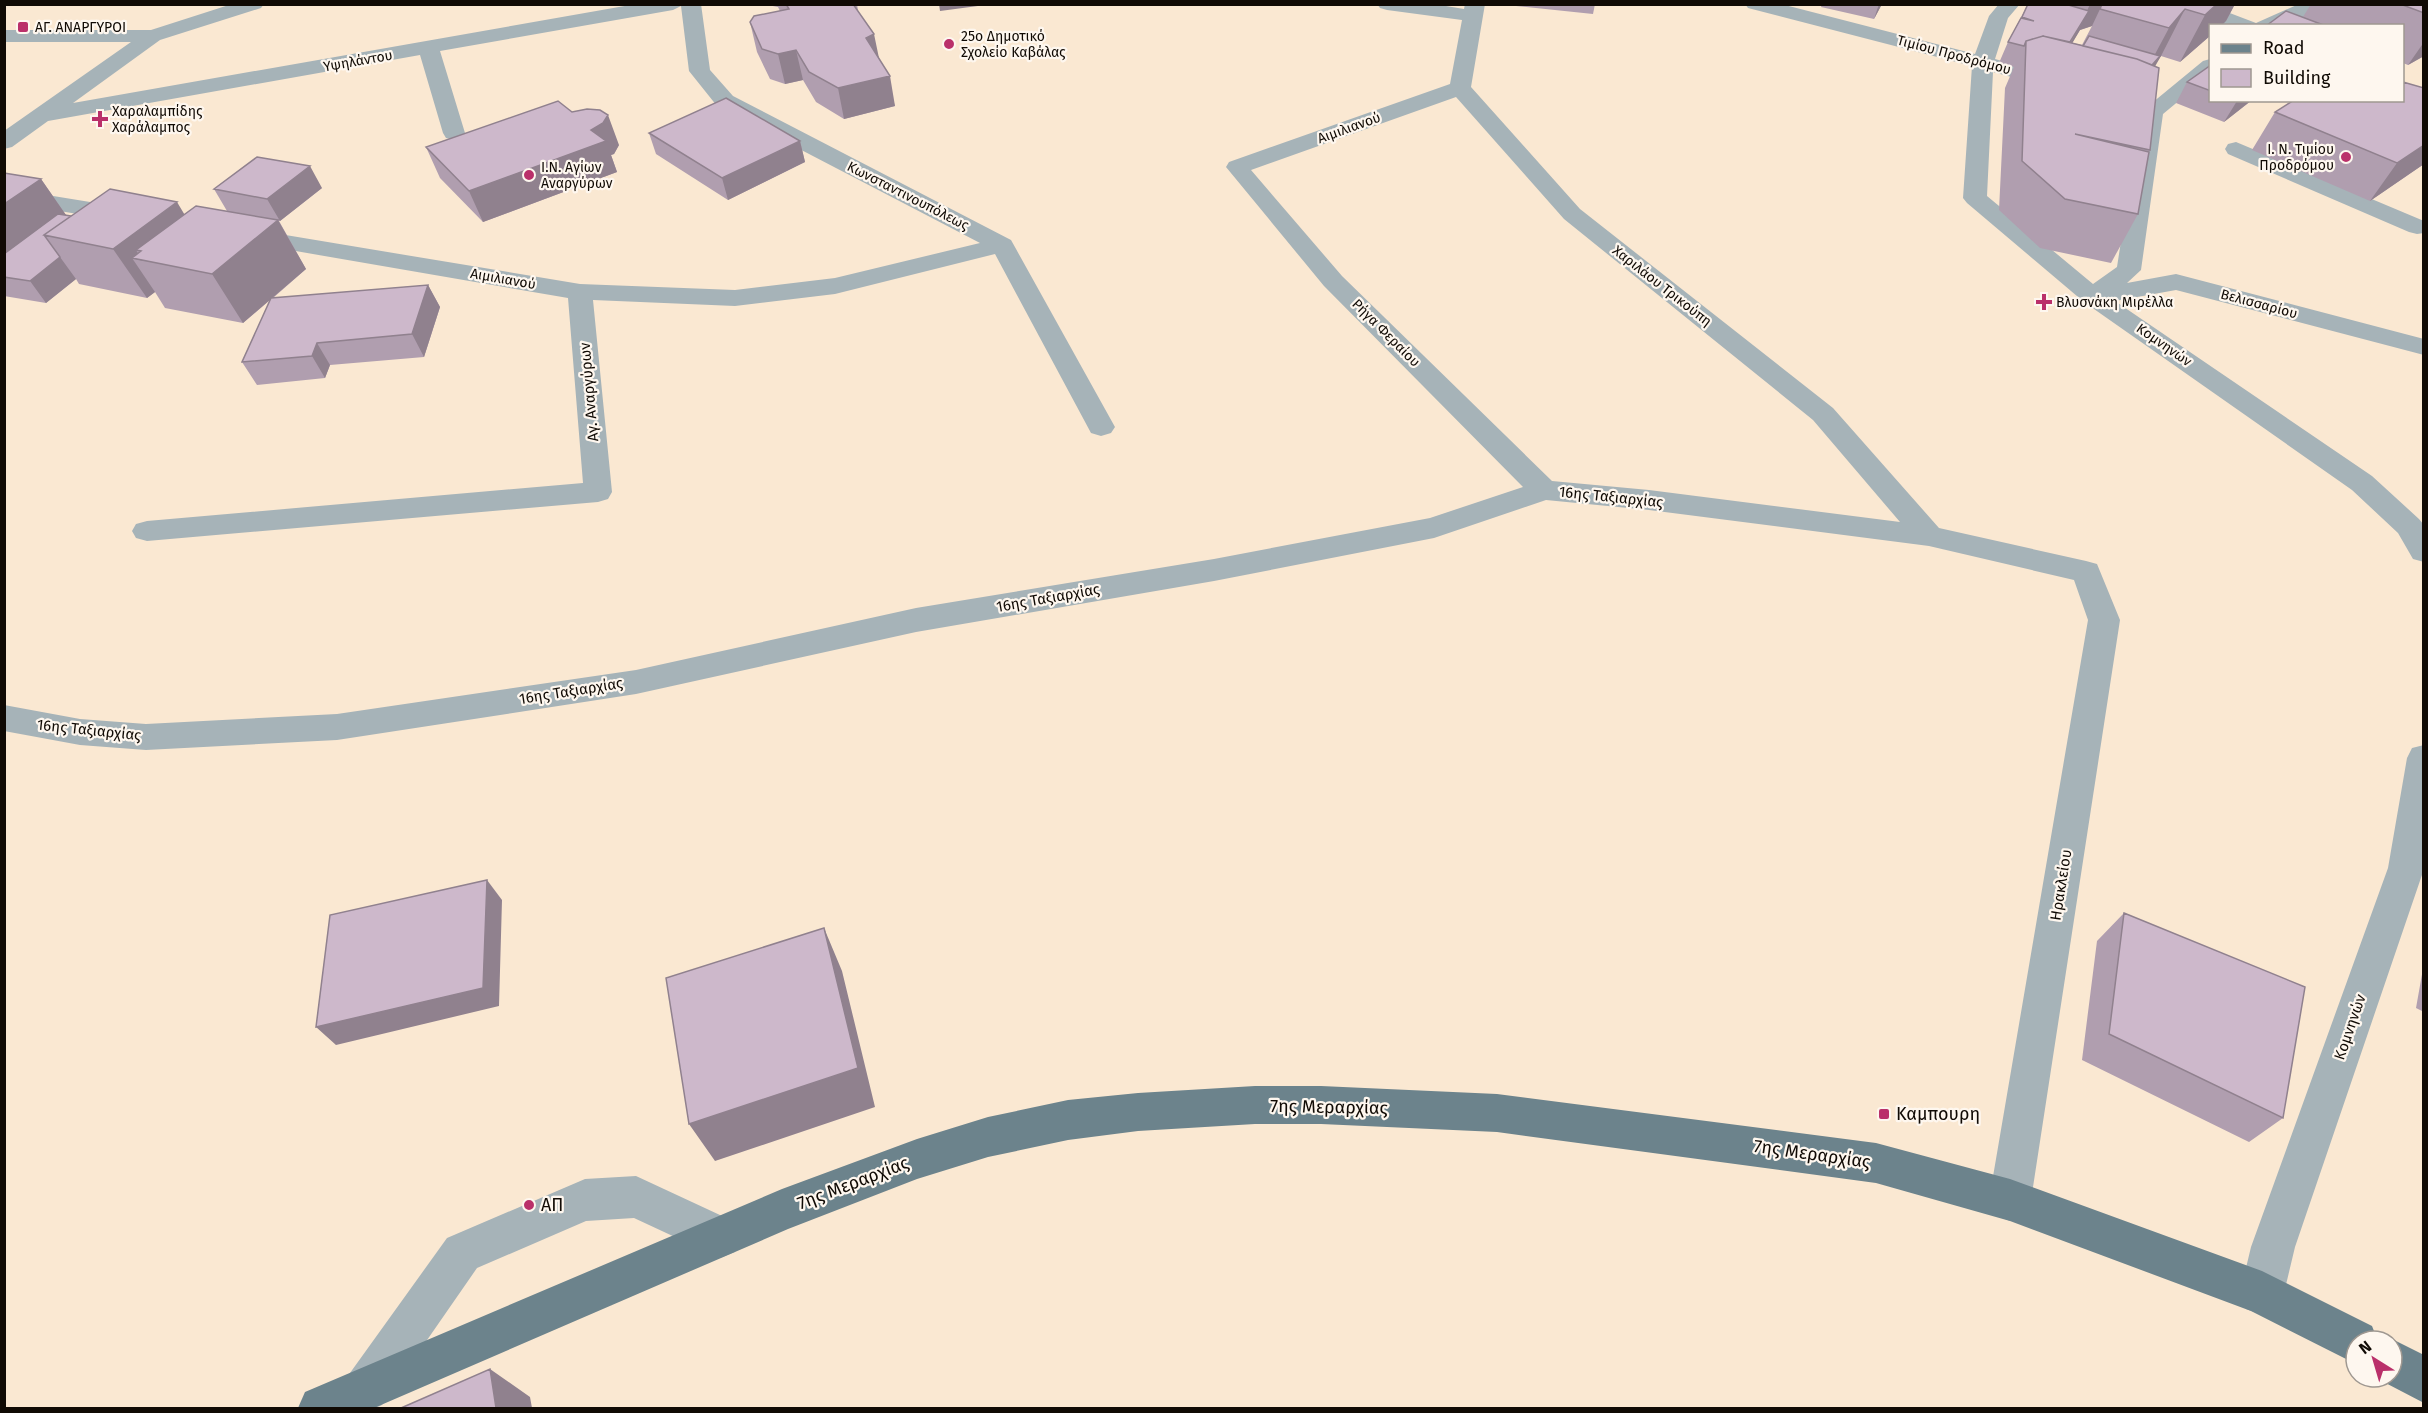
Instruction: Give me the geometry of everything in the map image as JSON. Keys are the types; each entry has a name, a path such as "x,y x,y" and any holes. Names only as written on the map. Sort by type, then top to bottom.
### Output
{"main road":[{"name":"7ης Μεραρχίας","path":"321,1408 782,1210 917,1159 988,1137 1068,1120 1138,1112 1233,1106 1321,1105 1497,1113 1876,1163 2010,1200 2262,1293 2344,1336"},
{"path":"2404,1369 2424,1380"}],"street":[{"path":"4,36 153,36 254,4"},
{"name":"Υψηλάντου","path":"43,115 429,49 673,4"},
{"name":"Κωνσταντινουπόλεως","path":"692,4 700,71 724,101 1002,244"},
{"path":"1387,4 1474,10 1460,88"},
{"name":"Τιμίου Προδρόμου","path":"1755,4 1983,62 2073,88"},
{"name":"Κομνηνών","path":"2010,4 1999,16 1983,62 1975,198 2093,297 2362,483 2409,526 2424,551"},
{"path":"2185,4 2242,24"},
{"path":"2269,24 2318,4"},
{"path":"4,142 153,36"},
{"path":"429,49 454,133"},
{"path":"2093,297 2129,270 2152,112 2209,67"},
{"name":"Αιμιλιανού","path":"1237,167 1460,88"},
{"name":"Χαριλάου Τρικούπη","path":"1460,88 1572,214 1823,414 1929,536"},
{"path":"2129,105 2152,112"},
{"path":"2236,149 2417,227"},
{"name":"Ρήγα Φεραίου","path":"1237,167 1333,281 1544,490"},
{"path":"4,195 145,218"},
{"name":"Αιμιλιανού","path":"228,232 580,292 735,298 835,286 1002,244"},
{"path":"1002,244 1101,427"},
{"path":"2129,270 2176,282"},
{"name":"Βελισσαρίου","path":"2093,297 2176,282 2424,347"},
{"name":"Αγ. Αναργύρων","path":"147,531 598,492 580,292"},
{"name":"16ης Ταξιαρχίας","path":"4,718 80,732 146,737 337,727 636,682 916,620 1214,570 1434,528 1544,490 1649,500 1929,536 2086,572"},
{"name":"Ηρακλείου","path":"2010,1200 2104,620 2086,572"},
{"name":"Κομνηνών","path":"2262,1293 2273,1247 2415,872 2424,758"},
{"path":"366,1389 462,1253 472,1248 585,1200 636,1197 720,1237"}],"building":[{"path":"786,4 853,4 874,34 866,38 890,76 838,88 809,72 796,50 778,54 762,49 750,22 754,16 789,9"},
{"path":"2028,4 2065,4 2089,11 2070,42 2043,36 2026,41 2024,46 2008,42 2021,18 2034,21 2022,17"},
{"path":"2102,4 2217,4 2205,15 2185,9 2169,28 2100,9"},
{"path":"2400,4 2424,4 2424,13"},
{"path":"2286,11 2321,24 2269,24"},
{"path":"2043,36 2137,59 2159,68 2150,150 2075,134 2149,152 2138,214 2065,199 2022,161 2026,41"},
{"path":"2089,36 2160,56 2152,65 2137,59 2083,46"},
{"path":"2209,66 2209,90 2187,82"},
{"path":"2404,82 2424,88 2424,145 2397,163 2275,112 2291,102 2404,102"},
{"path":"726,98 800,141 722,178 649,133"},
{"path":"558,101 572,112 587,109 600,110 608,115 603,123 591,130 606,141 469,191 426,147"},
{"path":"257,157 310,166 267,199 214,189"},
{"path":"4,173 41,179 4,204"},
{"path":"110,189 177,202 113,249 44,235"},
{"path":"196,206 278,220 212,274 132,258 141,251 136,250"},
{"path":"58,214 71,216 44,235 60,257 30,281 4,277 4,254"},
{"path":"428,285 412,334 317,343 312,356 242,362 271,298"},
{"path":"487,880 483,988 316,1027 330,915"},
{"path":"2124,913 2305,987 2283,1118 2109,1034"},
{"path":"824,928 858,1068 689,1124 666,978"},
{"path":"490,1369 496,1408 401,1408"}],"place":[{"name":"ΑΓ. ΑΝΑΡΓΥΡΟΙ","path":"23,27"},
{"name":"25ο Δημοτικό Σχολείο Καβάλας","path":"949,44"},
{"name":"Χαραλαμπίδης Χαράλαμπος","path":"100,119"},
{"name":"Ι. Ν. Τιμίου Προδρόμου","path":"2346,157"},
{"name":"Ι.Ν. Αγίων Αναργύρων","path":"529,175"},
{"name":"Βλυσνάκη Μιρέλλα","path":"2044,302"},
{"name":"Καμπουρη","path":"1884,1114"},
{"name":"ΑΠ","path":"529,1205"}]}
